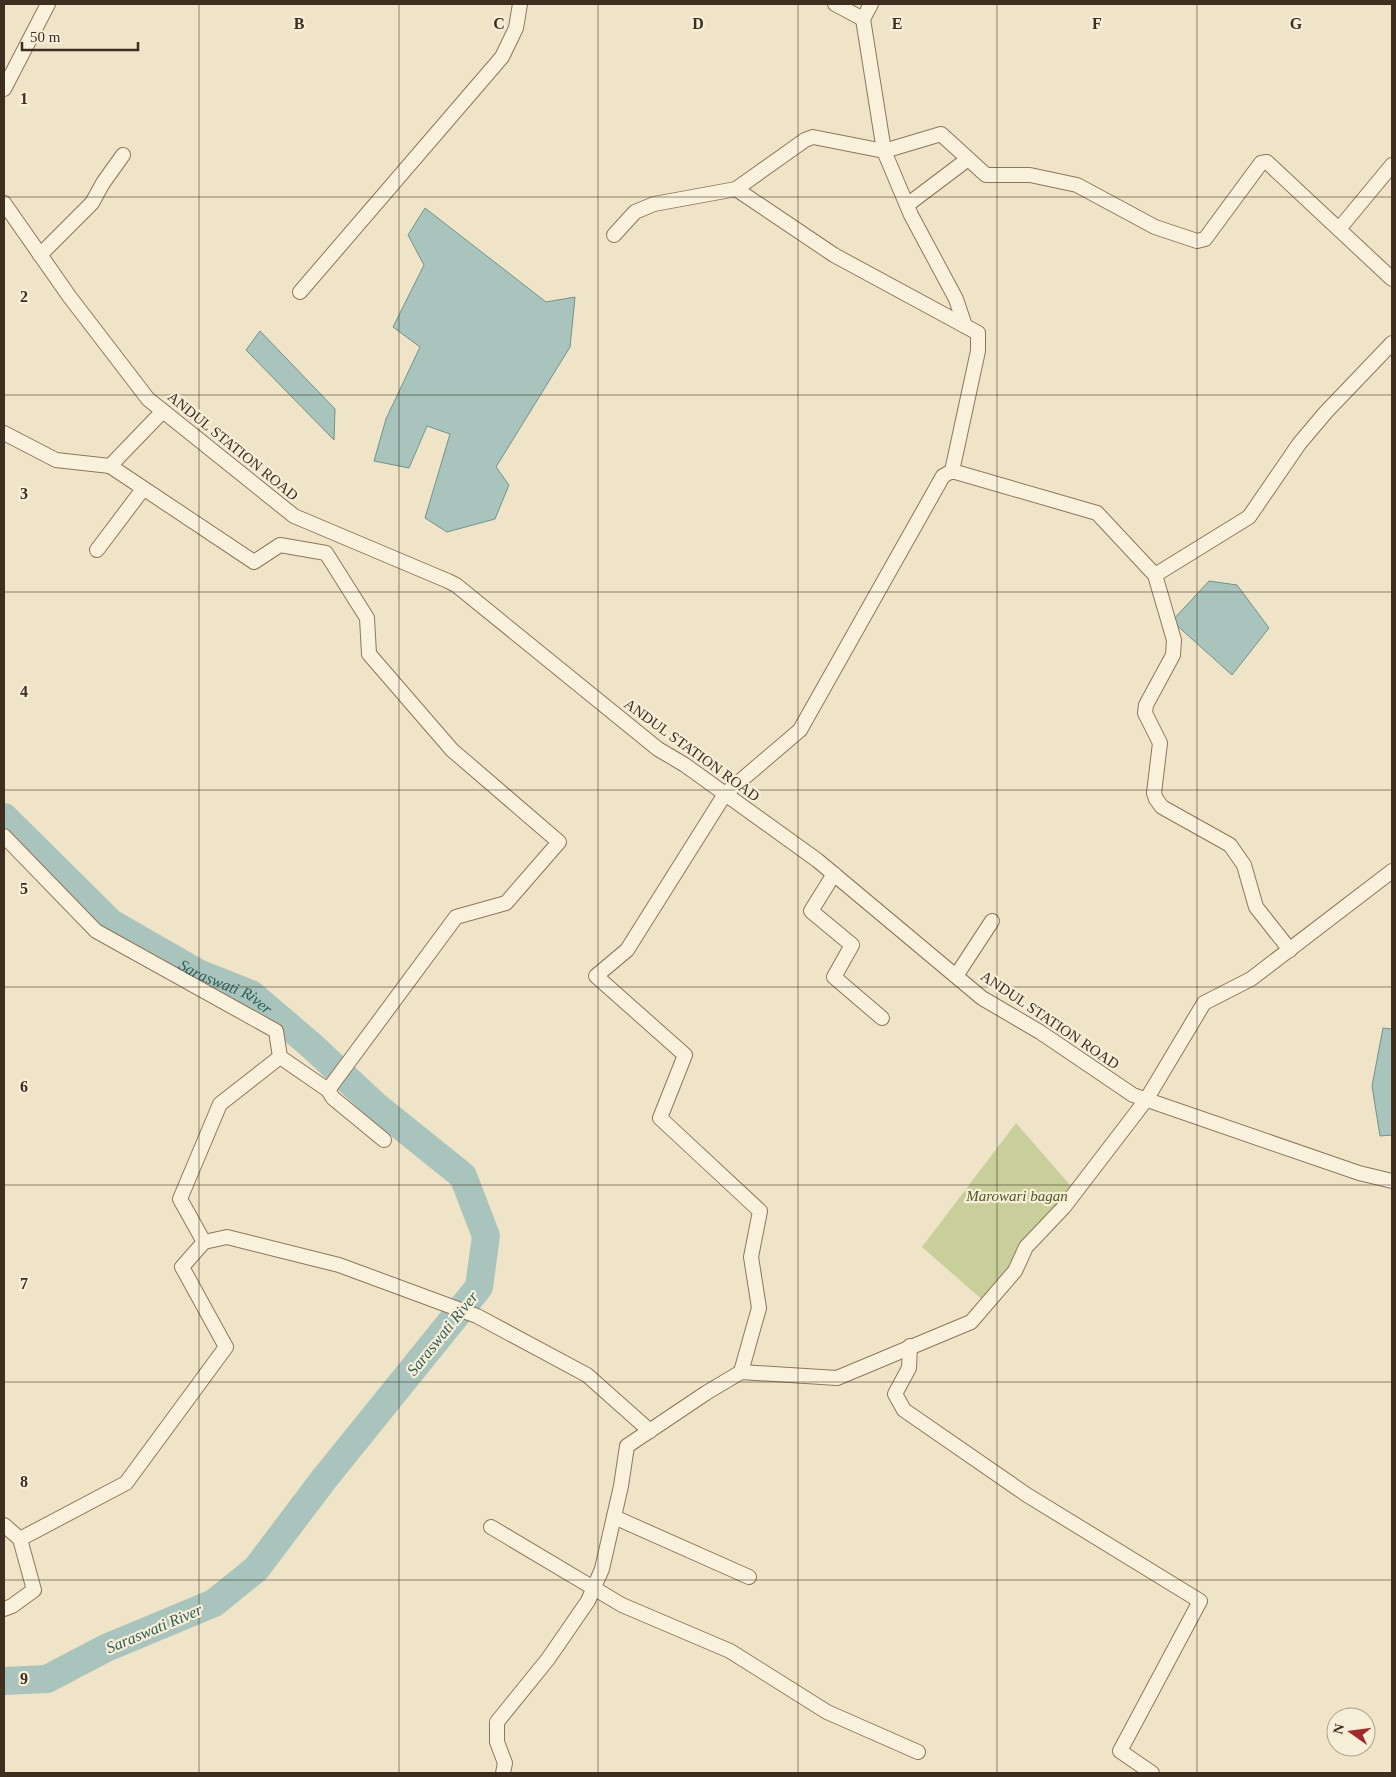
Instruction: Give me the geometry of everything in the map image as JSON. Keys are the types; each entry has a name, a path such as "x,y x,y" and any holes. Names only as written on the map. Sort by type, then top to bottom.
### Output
{"street":[{"path":"4,89 48,4"},
{"path":"300,292 502,57 516,28 520,4"},
{"path":"835,4 863,19"},
{"path":"871,4 863,19 884,152 907,205 956,299 965,326"},
{"path":"614,235 635,212 654,204 736,188 805,140 813,137 884,152 941,134 986,175 1030,176 1077,185 1155,227 1197,241 1205,239 1261,162 1267,162 1392,279"},
{"path":"40,255 92,203 103,183 123,155"},
{"path":"907,205 968,158"},
{"path":"1339,229 1392,165"},
{"path":"736,188 834,255 978,334 978,351 952,471"},
{"name":"ANDUL STATION ROAD","path":"4,203 69,296 148,399 294,516 456,585 658,749 685,766 817,860 982,998 1040,1032 1133,1095 1359,1173 1392,1181"},
{"path":"1155,575 1249,517 1299,444 1326,412 1392,343"},
{"path":"110,466 164,411"},
{"path":"4,433 56,460 110,466 254,562 280,545 326,552 367,618 369,654 452,750 559,842 506,904 456,917 329,1089"},
{"path":"741,1372 759,1308 751,1257 760,1211 660,1118 685,1055 596,976 626,950 725,794 800,730 943,476 952,471 1097,514 1155,575 1174,640 1173,655 1146,705 1145,712 1160,743 1154,793 1156,799 1162,807 1230,845 1244,865 1256,907 1290,950"},
{"path":"96,550 143,489"},
{"path":"4,836 96,931 276,1031 280,1057 329,1089 333,1098 384,1140"},
{"path":"503,1773 506,1763 497,1742 497,1722 548,1659 588,1601 602,1568 614,1517 626,1446 741,1372 837,1378 971,1322 1015,1271 1026,1247 1064,1207 1146,1100 1204,1002 1251,980 1392,871"},
{"path":"834,874 811,911 852,945 834,977 882,1018"},
{"path":"956,976 992,921"},
{"path":"204,1242 180,1199 220,1104 280,1057"},
{"path":"20,1539 126,1483 226,1347 182,1267 204,1242 227,1237 330,1263 477,1316 587,1375 650,1431"},
{"path":"910,1346 909,1368 896,1394 904,1410 1027,1495 1200,1601 1120,1751 1152,1773"},
{"path":"614,1517 749,1577"},
{"path":"4,1525 20,1539 34,1590 12,1606 4,1609"},
{"path":"491,1527 622,1605 730,1651 828,1712 918,1752"}],"green space":[{"name":"Marowari bagan","path":"1016,1123 1076,1192 986,1303 922,1247"}],"water":[{"path":"425,208 546,302 575,297 570,347 496,467 509,485 495,519 447,532 425,518 450,434 427,426 409,468 374,461 386,419 420,347 393,327 424,265 408,235"},
{"path":"260,331 335,409 334,440 246,350"},
{"path":"1209,581 1237,585 1269,628 1232,675 1172,621"},
{"path":"1383,1028 1392,1029 1392,1135 1380,1136 1372,1086"}],"waterway":[{"name":"Saraswati River","path":"4,817 111,923 198,973 251,994 312,1046 376,1106 463,1176 486,1236 479,1287 324,1479 256,1569 214,1603 106,1648 47,1679 4,1681"}]}
